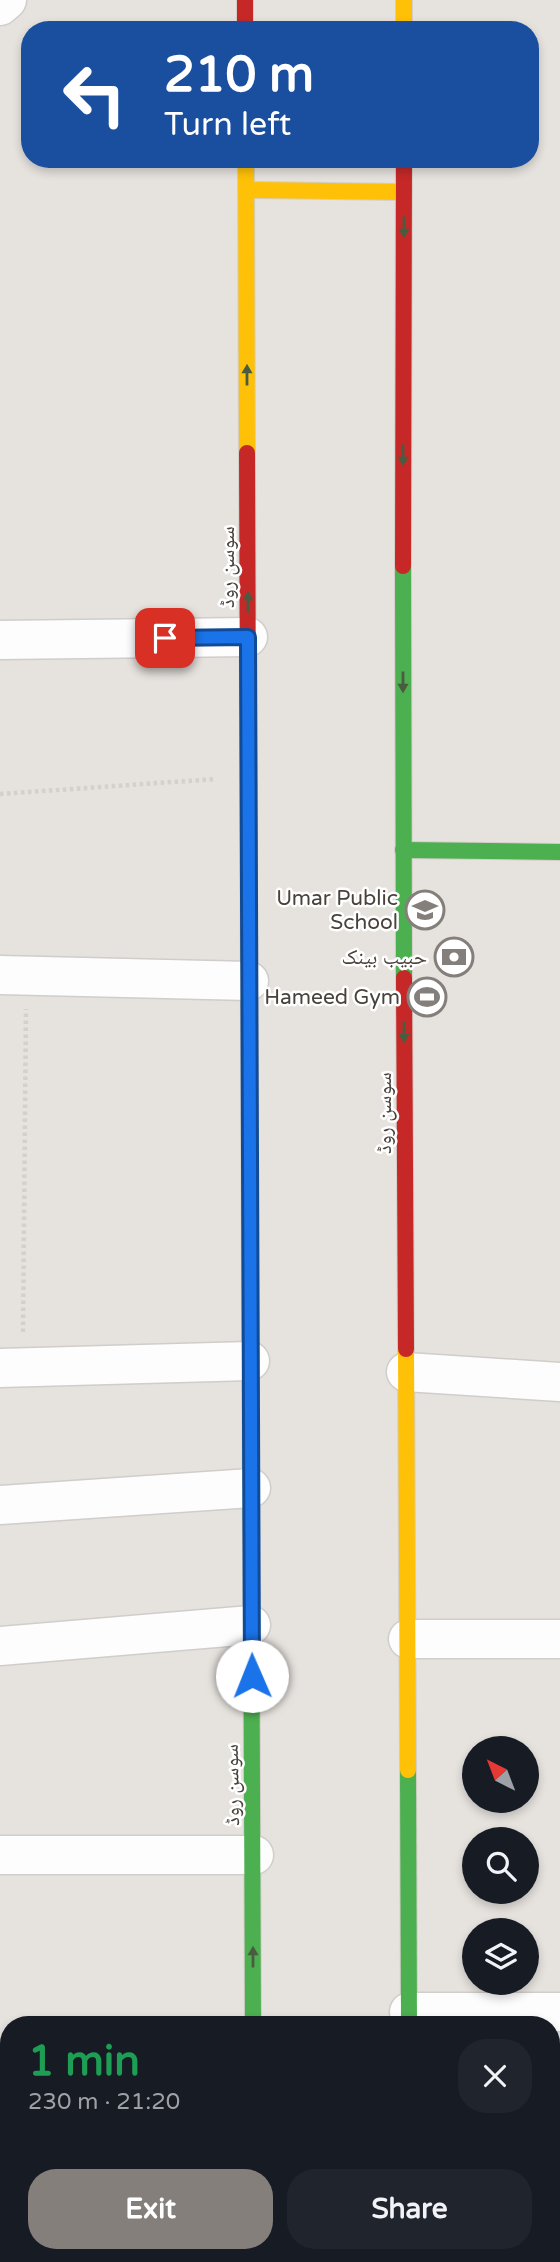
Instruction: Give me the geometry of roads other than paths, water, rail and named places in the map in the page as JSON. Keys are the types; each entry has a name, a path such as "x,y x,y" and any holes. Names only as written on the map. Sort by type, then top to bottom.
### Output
{"street":[{"path":"0,6 7,0"},
{"path":"245,0 245,21"},
{"path":"404,0 404,21"},
{"name":"سوسن روڈ","path":"246,168 253,2016"},
{"name":"سوسن روڈ","path":"404,168 403,850 409,2016"},
{"path":"246,190 404,192"},
{"path":"0,640 248,637"},
{"path":"403,850 560,852"},
{"path":"13,976 249,981"},
{"path":"11,1368 250,1361"},
{"path":"406,1372 560,1382"},
{"path":"0,1505 251,1488"},
{"path":"0,1646 251,1625"},
{"path":"408,1639 560,1639"},
{"path":"0,1855 254,1855"},
{"path":"474,2016 560,2012"}],"place":[{"name":"Umar Public School","path":"425,910"},
{"name":"حبیب بینک","path":"454,957"},
{"name":"Hameed Gym","path":"427,997"}]}
